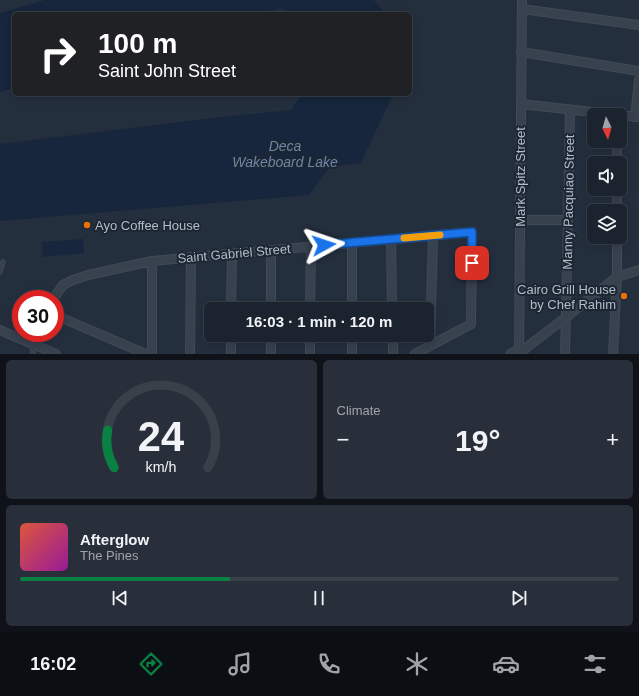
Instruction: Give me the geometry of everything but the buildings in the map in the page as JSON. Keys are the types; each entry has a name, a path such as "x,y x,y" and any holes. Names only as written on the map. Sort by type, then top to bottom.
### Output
{"street":[{"name":"Mark Spitz Street","path":"521,351 520,220 522,0"},
{"path":"522,9 639,25"},
{"path":"521,52 639,71"},
{"path":"627,116 637,117 639,80"},
{"path":"521,104 587,111"},
{"name":"Manny Pacquiao Street","path":"565,354 570,109"},
{"path":"520,220 568,220"},
{"name":"Saint Gabriel Street","path":"59,290 63,285 88,275 152,261 472,232 471,324 430,346"},
{"path":"415,354 430,346 432,235"},
{"path":"391,239 392,302"},
{"path":"352,243 352,302"},
{"path":"613,354 617,278 617,244"},
{"path":"310,302 311,246"},
{"path":"271,250 271,302"},
{"path":"231,302 232,254"},
{"path":"190,354 191,257"},
{"path":"152,261 152,354"},
{"path":"510,354 521,351 617,278 639,270"},
{"path":"64,319 146,354"},
{"path":"1,330 56,354"},
{"path":"231,342 231,354"},
{"path":"271,342 271,354"},
{"path":"310,342 310,354"},
{"path":"352,342 352,354"},
{"path":"393,342 393,354"}],"lane":[{"path":"0,272 3,262"},
{"path":"32,344 33,354"}],"water":[{"path":"45,0 374,0 383,12 286,12 282,8 267,12 12,12 12,89 0,92 0,13"},
{"name":"Deca Wakeboard Lake","path":"301,96 392,96 361,163 330,167 309,195 0,221 0,144 212,118 291,110"},
{"path":"83,239 84,253 43,257 42,242"}],"slow traffic":[{"path":"404,238 440,235"}],"place":[{"name":"Ayo Coffee House","path":"87,225"},
{"name":"Cairo Grill House by Chef Rahim","path":"624,296"}],"route":[{"path":"324,245 472,232 472,263"}]}
